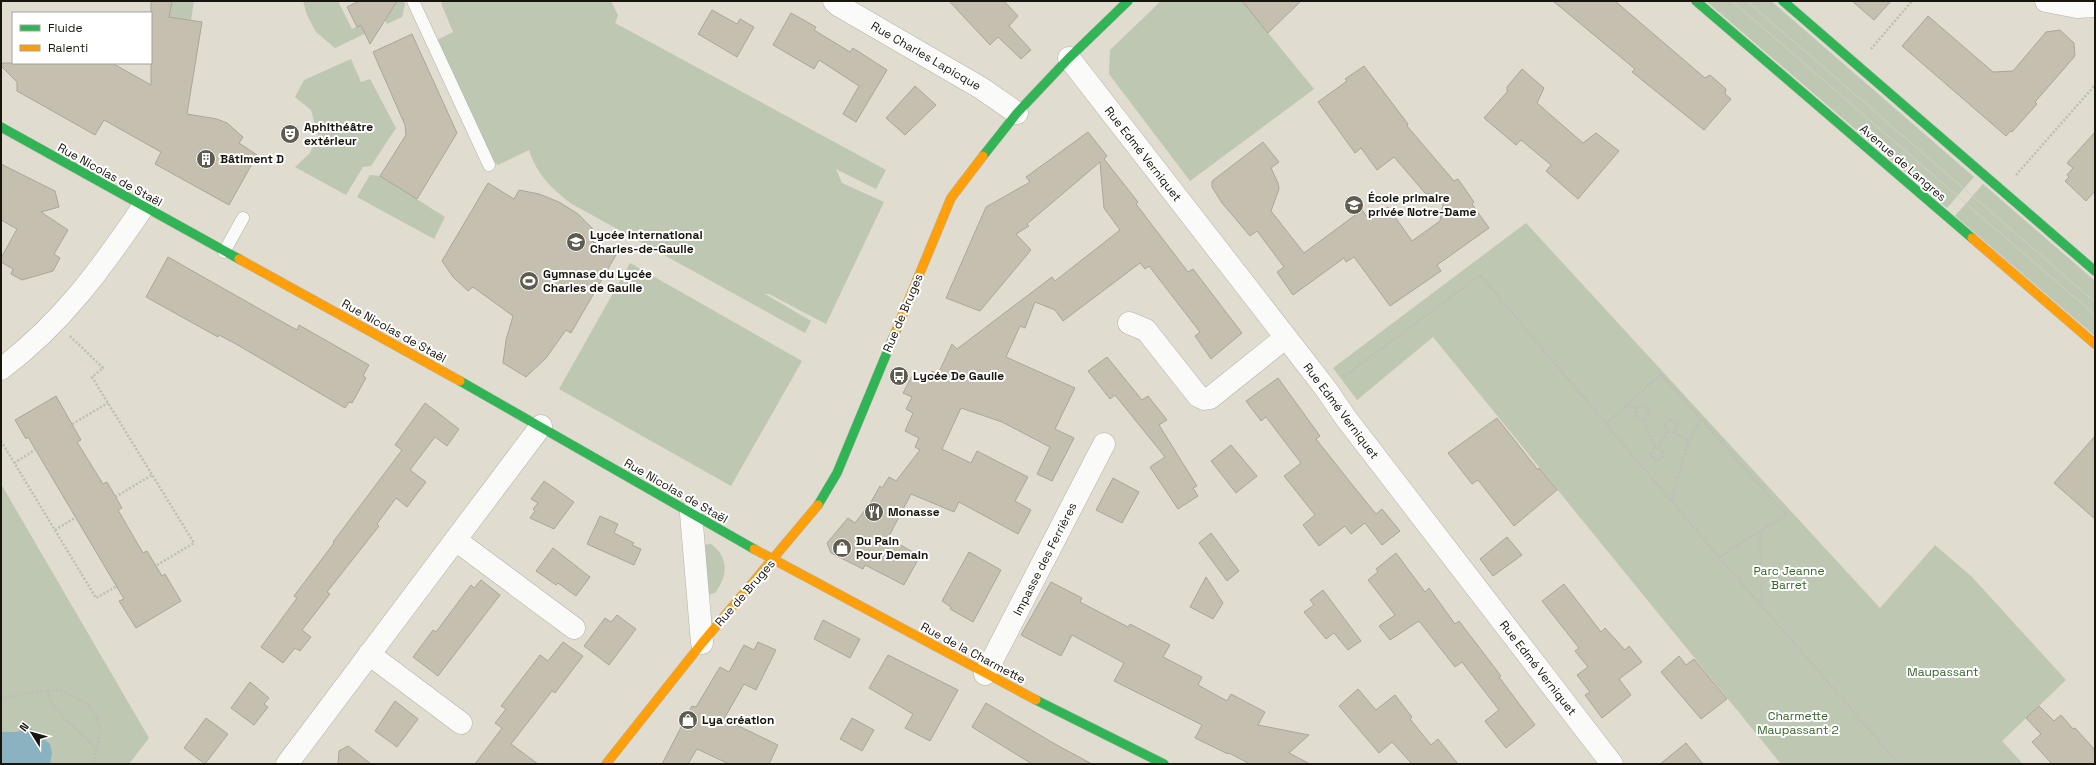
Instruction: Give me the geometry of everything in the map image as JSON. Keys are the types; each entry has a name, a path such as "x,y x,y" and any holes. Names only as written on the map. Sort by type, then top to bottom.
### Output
{"street":[{"name":"Rue Charles Lapicque","path":"834,1 838,5 982,88 1017,113"},
{"name":"Rue de Bruges","path":"606,764 702,643 815,509 836,473 951,198 1017,113 1069,58 1128,1"},
{"name":"Avenue de Langres","path":"1696,1 2095,344"},
{"path":"1783,1 1858,65 2001,192 2095,271"},
{"path":"2046,1 2077,7 2095,6"},
{"name":"Rue Edmé Verniquet","path":"1069,58 1326,389 1350,423 1612,764"},
{"name":"Rue Nicolas de Staël","path":"1,128 541,426 773,560"},
{"path":"1,369 55,322 92,280 143,207"},
{"path":"1129,323 1146,330 1198,396 1204,399 1210,398 1285,338"},
{"path":"287,764 369,654 457,541 541,426"},
{"name":"Impasse des Ferrières","path":"985,674 1104,444"},
{"name":"Rue de Bruges","path":"691,513 702,643"},
{"path":"457,541 574,628"},
{"name":"Rue de la Charmette","path":"773,560 985,674 1164,764"},
{"path":"369,654 460,724"}],"lane":[{"path":"413,1 489,165"},
{"path":"224,252 243,218"}],"path":[{"path":"1858,65 1912,1"},
{"path":"2001,192 2095,85"},
{"path":"1326,389 1480,275 1671,501 1899,764"},
{"path":"55,322 103,368 92,377 194,543 152,568"},
{"path":"1606,424 1660,374 1786,515 1719,557"},
{"path":"69,426 108,403"},
{"path":"1626,406 1636,408 1644,406 1648,409 1647,417 1644,420"},
{"path":"1636,408 1636,416 1644,420 1655,448"},
{"path":"1671,501 1688,442 1701,419"},
{"path":"1659,448 1666,431 1665,424 1671,420 1677,425 1674,432"},
{"path":"1666,431 1674,432 1688,442"},
{"path":"1,441 96,598 119,585"},
{"path":"14,463 38,448"},
{"path":"1655,448 1651,455 1656,461 1663,458 1664,454 1659,448"},
{"path":"112,499 152,475"},
{"path":"55,530 78,516"},
{"path":"1760,531 1762,606"},
{"path":"48,690 52,705 78,728 96,750"},
{"path":"1,699 48,690 65,692 92,708 100,721 101,730 93,764"}],"green space":[{"path":"172,1 194,1 191,20 169,17"},
{"path":"303,1 338,1 352,29 370,20 375,29 335,48 316,32 307,15"},
{"path":"392,1 403,1 405,4 402,17 387,24 382,15 394,7"},
{"path":"445,1 611,1 618,15 615,23 886,170 876,189 836,169 842,183 884,202 826,324 769,294 765,294 811,321 805,333 572,204 546,181 536,167 529,150 498,165 492,160 435,41 453,32 441,3"},
{"path":"1161,1 1242,1 1314,89 1190,181 1109,74 1110,50"},
{"path":"1706,1 1771,1 1974,177 1947,208"},
{"path":"351,59 361,82 370,79 396,128 371,166 363,167 346,195 295,167 310,153 318,135 311,110 295,97 304,80"},
{"path":"370,175 380,176 445,217 434,239 357,197"},
{"path":"1983,184 2095,281 2095,336 1955,216"},
{"path":"1526,223 1880,608 1935,545 1972,577 2066,680 2002,741 2023,764 1781,764 1433,337 1357,400 1333,368"},
{"path":"630,263 802,361 731,486 559,389"},
{"path":"1,484 149,738 129,764 1,764"},
{"path":"711,544 721,555 725,567 722,580 715,593 706,595 703,545"}],"water":[{"path":"29,727 50,744 52,753 50,764 1,764 1,732 17,732"}],"building":[{"path":"151,1 172,1 169,17 202,22 187,114 217,119 227,123 243,137 239,143 257,155 229,205 155,164 161,152 104,120 95,135 17,91 17,82 1,66 1,63 114,64 151,85"},
{"path":"359,1 397,1 370,44 361,25 357,27 347,7"},
{"path":"949,1 1004,1 1018,16 1009,26 1031,50 1021,59 998,37 990,45"},
{"path":"1242,1 1301,1 1268,33"},
{"path":"1553,1 1615,1 1705,78 1710,75 1726,89 1725,94 1731,99 1704,130 1632,72 1635,69"},
{"path":"1852,1 1891,1 1874,20"},
{"path":"712,10 737,24 740,19 754,27 737,57 698,34"},
{"path":"791,13 816,27 814,30 850,52 853,48 887,70 856,122 843,114 859,86 819,60 814,69 773,45"},
{"path":"1928,16 1993,72 2013,71 2046,32 2060,30 2074,43 2075,56 2035,102 2037,104 2012,132 2010,131 2006,136 1902,46"},
{"path":"412,34 457,133 417,199 380,176 406,135 405,125 373,52"},
{"path":"1364,66 1408,124 1407,126 1454,181 1458,179 1474,202 1472,204 1489,228 1437,265 1441,271 1390,306 1354,257 1346,262 1344,258 1293,295 1277,272 1284,267 1257,231 1250,236 1222,203 1212,187 1212,181 1263,142 1279,162 1271,168 1278,183 1279,189 1271,211 1304,253 1362,210 1369,220 1388,207 1412,241 1440,221 1444,198 1425,193 1394,157 1377,170 1361,148 1355,153 1318,102 1347,81 1345,79"},
{"path":"1522,69 1544,88 1537,103 1583,143 1596,133 1619,151 1578,199 1546,171 1551,165 1521,140 1516,145 1484,118 1507,92 1507,87"},
{"path":"915,86 936,105 905,135 886,118"},
{"path":"1088,132 1107,156 1104,159 1138,202 1136,204 1188,272 1193,269 1242,333 1211,359 1195,336 1200,332 1149,266 1145,269 1140,263 1063,321 1055,310 1035,302 1025,328 1020,326 1006,357 1075,388 1055,429 1074,438 1052,481 1037,474 1050,447 1002,422 961,408 942,449 971,463 977,451 1028,477 1015,501 1031,510 1018,534 959,502 954,512 911,494 888,538 920,556 904,585 865,565 863,569 831,553 827,543 848,518 855,523 871,502 880,486 882,488 889,477 896,481 920,450 915,447 919,438 905,431 913,413 906,409 912,397 903,393 912,376 927,383 932,371 938,374 952,344 957,349 1052,277 1055,281 1120,230 1104,208 1100,162 1027,224 1029,226 1016,234 1031,250 980,311 946,298 986,207 1030,182 1026,177"},
{"path":"2095,132 2095,191 2086,201 2065,181 2069,177 2067,175 2073,168 2067,163"},
{"path":"1,164 55,191 59,207 41,212 68,230 54,254 60,258 53,271 22,280 11,274 13,269 1,262 1,258 17,229 1,220"},
{"name":"Gymnase du Lycée Charles de Gaulle","path":"488,183 514,199 519,190 539,194 559,202 578,214 594,230 589,239 616,255 571,333 566,330 546,358 526,377 503,363 506,340 513,316 473,287 468,291 453,277 442,261"},
{"path":"168,257 297,330 299,325 369,365 363,376 366,378 352,403 349,402 345,408 236,344 219,335 218,337 146,297"},
{"path":"1107,357 1142,400 1148,396 1167,420 1159,425 1197,486 1193,488 1198,496 1178,509 1150,467 1165,457 1115,395 1110,399 1088,371"},
{"path":"1278,378 1320,436 1316,439 1354,487 1376,514 1382,509 1400,531 1382,545 1365,523 1351,534 1345,526 1319,546 1303,525 1315,515 1284,476 1301,463 1266,417 1261,421 1246,401"},
{"path":"56,396 81,440 77,442 103,484 107,482 122,508 118,510 143,553 147,551 162,576 165,574 181,601 136,628 119,601 124,599 28,437 26,439 15,420"},
{"path":"425,403 459,429 447,446 435,437 410,470 426,482 407,507 396,498 377,524 379,526 327,592 330,594 302,630 311,637 300,651 295,648 283,663 261,647 297,598 294,596 402,450 395,445"},
{"path":"1497,418 1538,470 1539,468 1557,490 1514,526 1478,480 1472,484 1448,453"},
{"path":"2095,436 2095,519 2054,483"},
{"path":"1231,445 1257,476 1236,493 1211,461"},
{"path":"1113,478 1139,492 1122,523 1096,510"},
{"path":"544,481 574,502 554,529 530,518 535,511 533,509 538,503 531,499"},
{"path":"600,516 618,524 614,533 634,543 632,545 641,549 634,565 587,544"},
{"path":"1211,533 1239,571 1227,581 1199,543"},
{"path":"1507,537 1522,555 1493,576 1480,559"},
{"path":"553,548 590,577 576,596 558,583 556,585 536,571"},
{"path":"969,552 1001,570 973,622 950,609 951,607 942,601"},
{"path":"1396,553 1425,592 1429,588 1455,624 1459,621 1501,676 1499,677 1535,725 1506,748 1485,721 1499,710 1462,662 1455,667 1419,621 1390,640 1379,626 1395,615 1368,580 1378,572 1376,569"},
{"path":"1206,577 1223,603 1213,619 1190,607"},
{"path":"481,580 500,595 438,676 413,657 433,630 436,632 471,585 474,588"},
{"path":"1051,582 1082,598 1080,602 1128,627 1130,624 1170,645 1163,657 1202,677 1198,685 1227,701 1231,694 1265,712 1258,725 1309,735 1289,753 1310,764 1250,764 1195,738 1202,725 1114,681 1124,663 1072,635 1061,656 1021,635"},
{"path":"1564,584 1601,632 1605,628 1625,650 1629,646 1642,662 1619,679 1631,695 1602,718 1585,695 1590,692 1577,675 1588,667 1575,651 1579,648 1542,601"},
{"path":"1323,590 1361,641 1348,650 1334,633 1326,639 1304,612 1314,605 1310,600"},
{"path":"617,615 636,629 609,665 584,646 605,618 611,622"},
{"path":"823,620 860,639 850,658 814,639"},
{"path":"563,642 583,656 555,693 552,691 511,744 538,764 475,764 502,728 495,723 506,709 501,706 540,655 548,661"},
{"path":"758,642 776,650 756,690 744,684 724,719 778,745 769,764 729,764 697,749 688,764 662,764 692,706 696,707 720,667 729,672 744,645 754,650"},
{"path":"888,655 958,690 930,741 905,728 913,714 869,688"},
{"path":"1679,656 1686,665 1694,659 1727,699 1701,719 1661,672"},
{"path":"250,682 269,698 264,704 268,707 254,725 231,708"},
{"path":"1358,689 1376,710 1395,695 1412,717 1410,719 1431,745 1438,739 1458,764 1412,764 1392,742 1379,753 1339,706"},
{"path":"395,701 418,719 397,747 375,731"},
{"path":"986,703 1092,764 1032,764 972,727"},
{"path":"2039,706 2054,721 2061,715 2073,729 2075,728 2095,750 2095,764 2052,764 2032,742 2041,734 2026,718"},
{"path":"206,718 228,734 205,764 184,748"},
{"path":"852,718 874,730 862,751 840,739"},
{"path":"1686,743 1703,764 1660,764"},
{"path":"348,746 371,764 338,764 339,751"}],"tram line":[{"path":"1732,1 2095,315"},
{"path":"1747,1 2095,302"}],"traffic: fast":[{"path":"983,156 1017,113 1069,58 1128,1"},
{"path":"1696,1 1972,238"},
{"path":"1783,1 2095,271"},
{"path":"1,127 239,259"},
{"path":"818,505 837,473 893,338"},
{"path":"460,381 754,549"},
{"path":"1036,700 1164,764"}],"traffic: slow":[{"path":"893,338 951,198 983,156"},
{"path":"1972,238 2095,344"},
{"path":"239,259 460,381"},
{"path":"606,764 702,643 818,505"},
{"path":"754,549 1036,700"}],"place":[{"name":"Aphithéâtre extérieur","path":"290,134"},
{"name":"Bâtiment D","path":"206,159"},
{"name":"École primaire privée Notre-Dame","path":"1354,205"},
{"name":"Lycée International Charles-de-Gaulle","path":"576,242"},
{"name":"Gymnase du Lycée Charles de Gaulle","path":"529,281"},
{"name":"Lycée De Gaulle","path":"899,376"},
{"name":"Monasse","path":"874,512"},
{"name":"Du Pain Pour Demain","path":"842,548"},
{"name":"Lya création","path":"688,720"}],"park label":[{"name":"Parc Jeanne Barret","path":"1789,578"},
{"name":"Maupassant","path":"1943,672"},
{"name":"Charmette Maupassant 2","path":"1798,723"}]}
